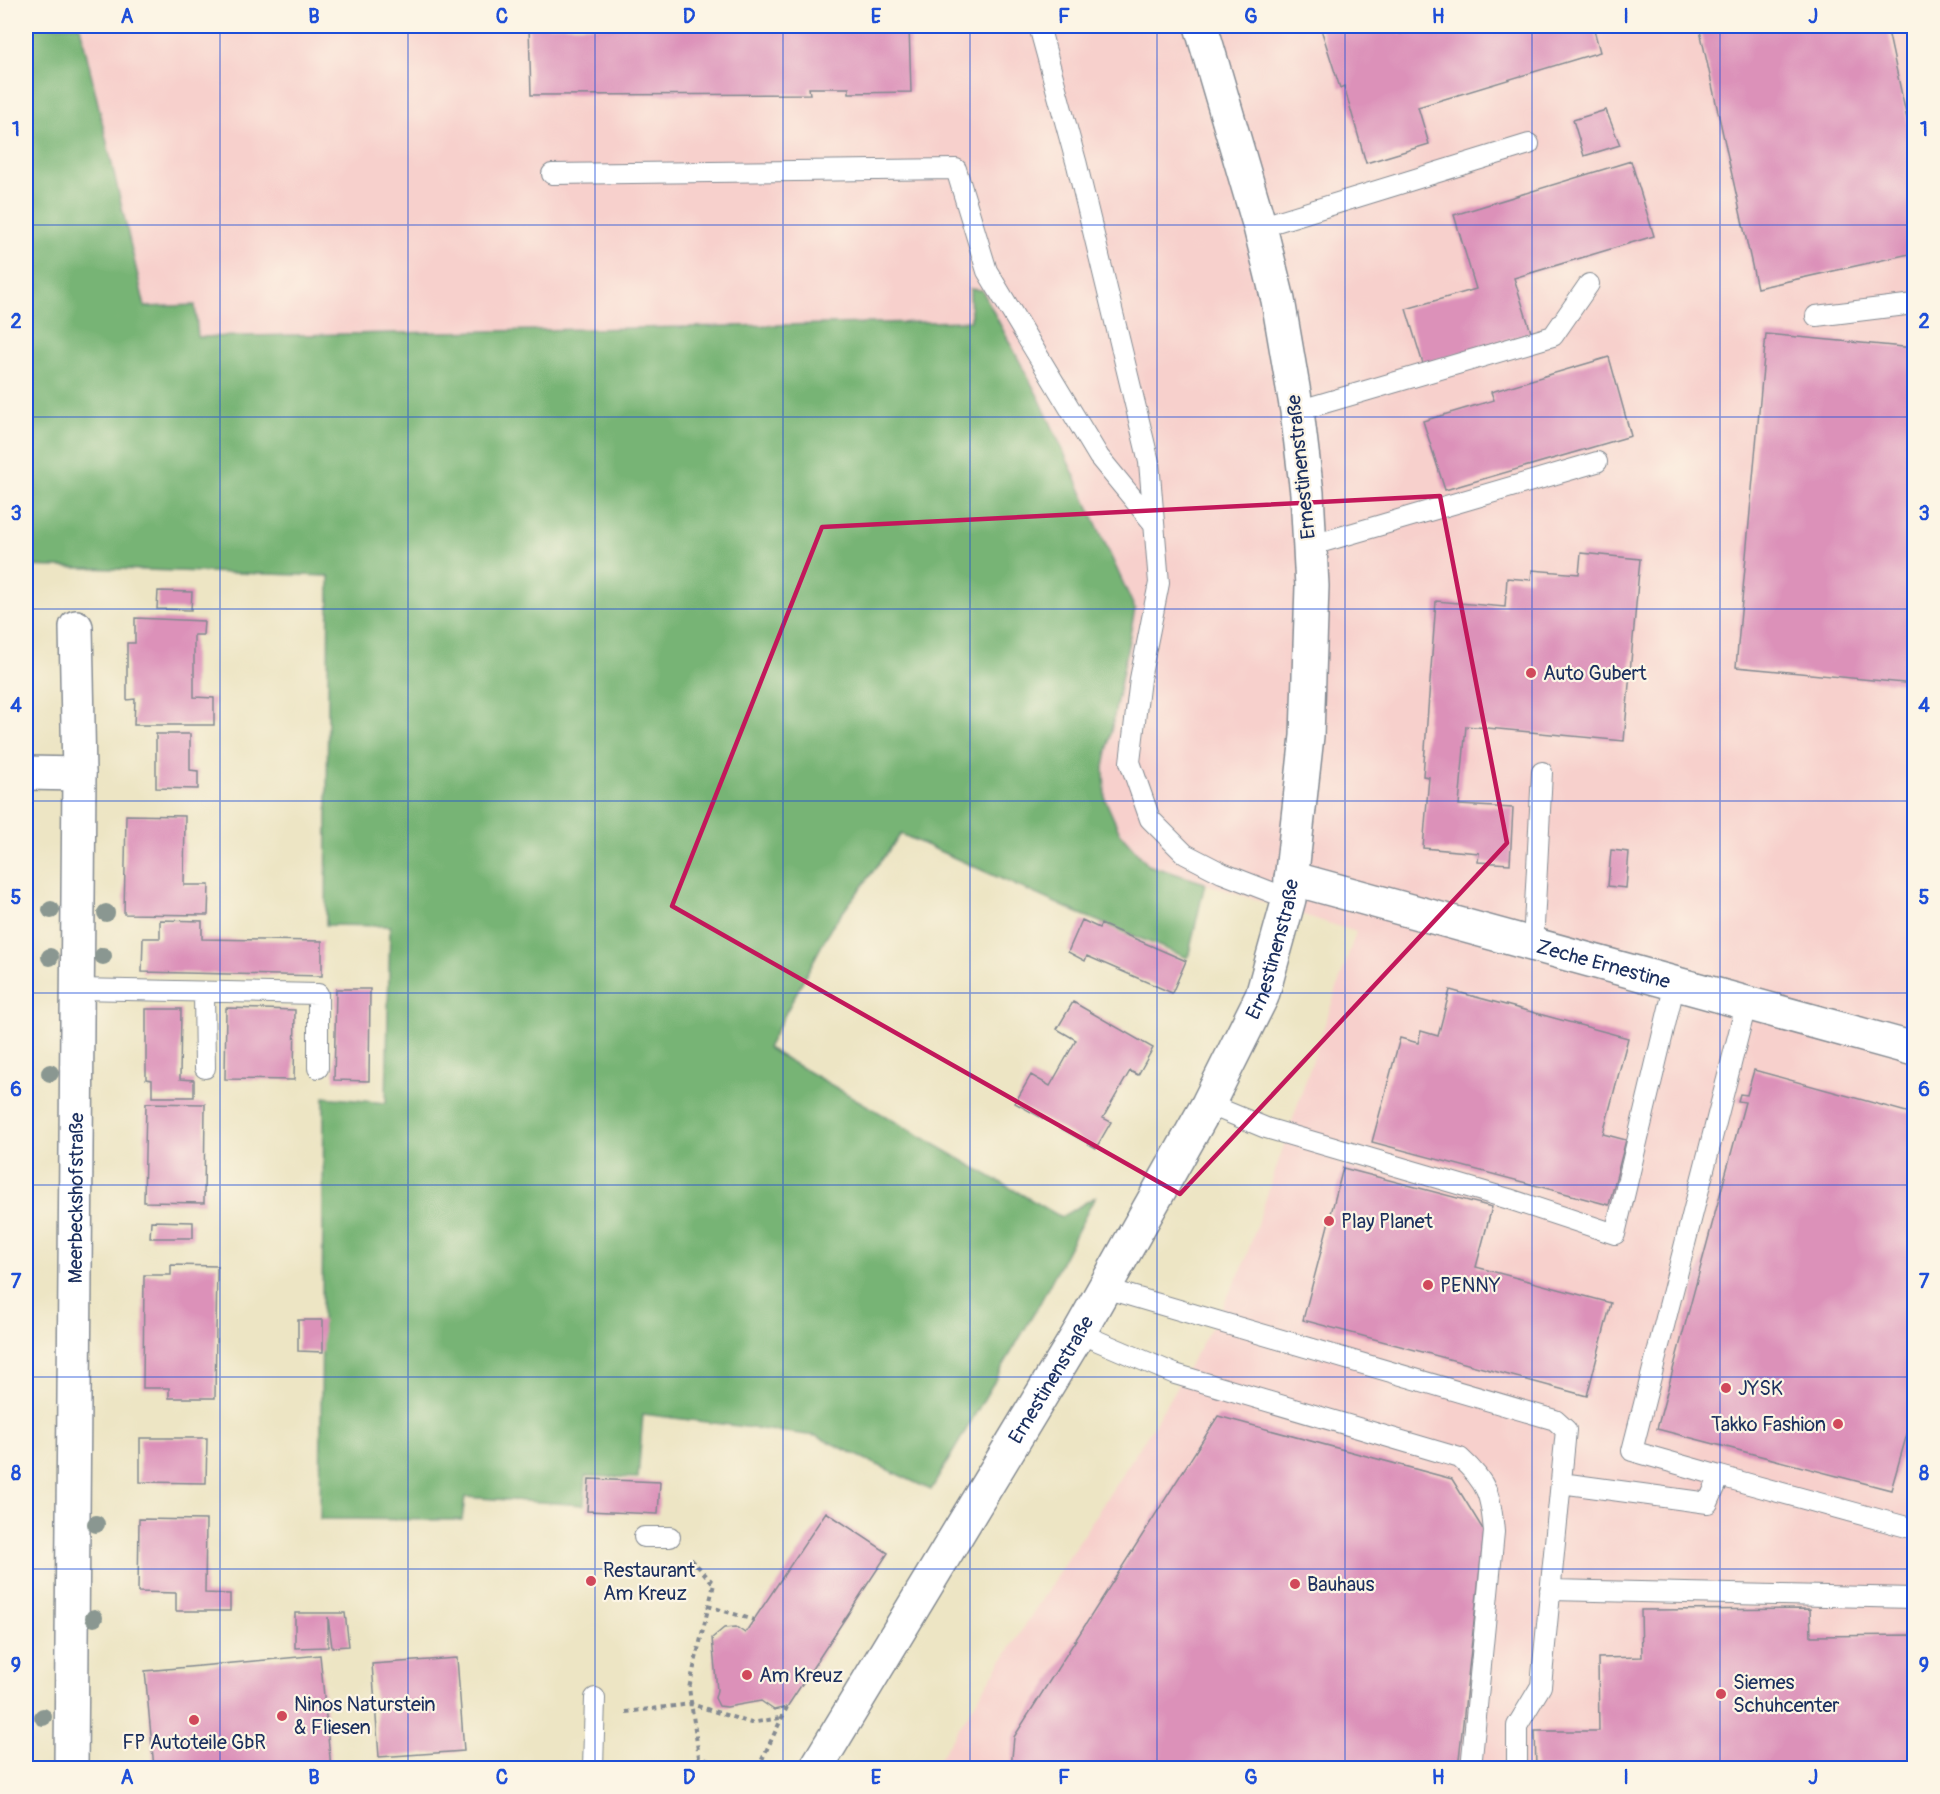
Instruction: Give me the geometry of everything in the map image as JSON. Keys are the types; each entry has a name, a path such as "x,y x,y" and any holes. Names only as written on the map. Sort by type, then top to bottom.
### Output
{"main road":[{"name":"Ernestinenstraße","path":"816,1768 1079,1333 1208,1104 1262,996 1290,888 1307,736 1312,586 1307,493 1297,411 1278,300 1260,227 1201,26"},
{"name":"Meerbeckshofstraße","path":"71,1768 79,774 76,627"},
{"path":"26,774 79,774"},
{"name":"Zeche Ernestine","path":"1290,888 1533,944 1675,984 1747,1001 1914,1049"}],"lane":[{"path":"1039,26 1077,165 1149,462 1159,583 1140,679 1130,762 1150,819 1185,854 1222,873 1290,888"},
{"path":"1260,227 1529,144"},
{"path":"552,174 956,169 987,271 1099,457 1154,525"},
{"path":"1297,411 1553,336 1590,284"},
{"path":"1816,316 1914,304"},
{"path":"1309,546 1597,462"},
{"path":"1533,944 1542,772"},
{"path":"1208,1104 1266,1128 1509,1198 1616,1234 1675,984"},
{"path":"77,989 318,994 318,1068"},
{"path":"204,992 205,1068"},
{"path":"1747,1001 1632,1451 1914,1529"},
{"path":"1104,1288 1555,1420 1566,1430 1541,1686 1517,1726 1517,1768"},
{"path":"1079,1333 1175,1374 1460,1458 1479,1475 1491,1498 1494,1532 1471,1768"},
{"path":"1560,1483 1708,1503 1720,1476"},
{"path":"644,1537 670,1537"},
{"path":"1550,1590 1914,1598"},
{"path":"593,1768 595,1707"}],"path":[{"path":"670,1537 714,1584 689,1688 699,1757 730,1768"},
{"path":"708,1606 754,1620"},
{"path":"595,1707 691,1704 751,1723 780,1718"},
{"path":"758,1768 787,1707"}],"highlighted area":[{"path":"1440,496 1507,843 1180,1194 672,906 822,527"}],"shaded area":[{"path":"80,26 1914,26 1914,1768 933,1768 1152,1428 1218,1316 1243,1266 1356,932 1148,865 1120,833 1105,799 1104,767 1135,609 1040,400 982,290 970,289 972,321 198,337 194,305 145,308"}],"green space":[{"path":"26,26 80,26 145,307 195,305 198,337 971,321 970,289 982,290 1040,400 1135,609 1104,767 1105,799 1120,833 1148,865 1205,883 1188,958 1078,913 901,834 831,928 767,1048 1061,1217 1095,1197 1040,1303 931,1490 816,1436 643,1414 638,1478 586,1476 584,1505 465,1497 462,1520 320,1519 324,1097 386,1103 390,926 326,925 329,576 26,566"}],"building":[{"path":"529,26 806,26 807,29 909,26 911,92 849,93 849,88 809,88 810,94 531,95"},
{"path":"1320,26 1397,26 1400,34 1427,26 1593,26 1600,52 1418,107 1429,144 1366,163 1344,86 1340,88"},
{"path":"1699,26 1887,26 1914,151 1914,253 1757,288"},
{"path":"1606,110 1620,145 1584,156 1573,120"},
{"path":"1631,161 1654,236 1514,278 1531,332 1423,364 1406,309 1476,289 1454,215"},
{"path":"1766,334 1914,348 1914,684 1736,667"},
{"path":"1609,357 1631,436 1445,490 1423,421 1494,400 1491,392"},
{"name":"Auto Gubert","path":"1581,553 1640,559 1624,741 1466,726 1459,805 1513,808 1510,864 1478,862 1479,853 1423,848 1429,777 1423,776 1436,601 1505,607 1507,578 1531,580 1532,570 1579,574"},
{"path":"158,591 192,592 191,610 157,609"},
{"path":"135,618 204,621 203,635 194,635 194,697 214,698 214,725 134,725 135,699 127,700 127,643 135,643"},
{"path":"156,734 190,734 190,770 198,771 198,789 156,788"},
{"path":"126,815 185,816 184,885 209,885 208,915 124,914"},
{"path":"1611,850 1629,852 1626,888 1608,886"},
{"path":"160,920 202,921 202,939 322,941 322,976 142,972 143,938 160,938"},
{"path":"1082,920 1099,928 1101,924 1186,961 1172,993 1087,956 1085,961 1068,952"},
{"path":"336,989 370,989 369,1081 334,1080"},
{"path":"1450,990 1628,1038 1603,1134 1626,1140 1609,1205 1372,1142 1400,1038 1418,1043 1421,1031 1438,1036"},
{"path":"1073,1002 1153,1048 1138,1075 1130,1071 1103,1118 1111,1122 1096,1148 1015,1103 1031,1075 1050,1086 1076,1040 1057,1029"},
{"path":"226,1008 295,1010 294,1080 225,1079"},
{"path":"146,1009 181,1009 180,1079 194,1080 194,1097 152,1097 152,1080 146,1079"},
{"path":"1754,1070 1914,1114 1914,1436 1907,1434 1891,1490 1657,1429 1745,1102 1738,1101 1740,1094 1747,1095"},
{"path":"146,1103 205,1104 204,1203 144,1202"},
{"name":"PENNY","path":"1343,1168 1492,1207 1476,1267 1611,1303 1587,1396 1303,1320"},
{"path":"151,1221 193,1222 193,1238 150,1238"},
{"path":"171,1265 217,1266 215,1398 169,1398 169,1388 143,1388 144,1275 171,1275"},
{"path":"298,1320 323,1320 323,1352 298,1351"},
{"name":"Bauhaus","path":"1218,1416 1452,1479 1484,1531 1458,1768 1011,1768 1014,1737"},
{"path":"140,1438 207,1438 206,1483 140,1482"},
{"path":"589,1479 660,1482 658,1514 587,1511"},
{"path":"826,1512 888,1553 787,1707 774,1710 761,1701 727,1707 719,1706 715,1698 717,1690 712,1638 724,1628 736,1627 745,1633"},
{"path":"139,1519 206,1520 205,1593 230,1594 230,1611 176,1611 176,1593 138,1592"},
{"name":"Siemes Schuhcenter","path":"1810,1609 1811,1636 1914,1635 1914,1768 1536,1768 1535,1731 1599,1731 1598,1658 1642,1657 1641,1610"},
{"path":"295,1613 345,1613 349,1646 332,1647 328,1617 328,1647 295,1648"},
{"path":"320,1655 331,1768 154,1768 145,1671"},
{"path":"457,1658 464,1751 379,1757 372,1664"}],"place":[{"name":"Auto Gubert","path":"1531,673"},
{"name":"Play Planet","path":"1329,1221"},
{"name":"PENNY","path":"1428,1285"},
{"name":"JYSK","path":"1726,1388"},
{"name":"Takko Fashion","path":"1838,1424"},
{"name":"Restaurant Am Kreuz","path":"591,1581"},
{"name":"Bauhaus","path":"1295,1584"},
{"name":"Am Kreuz","path":"747,1675"},
{"name":"Siemes Schuhcenter","path":"1721,1694"},
{"name":"Ninos Naturstein & Fliesen","path":"282,1716"},
{"name":"FP Autoteile GbR","path":"194,1720"}]}
